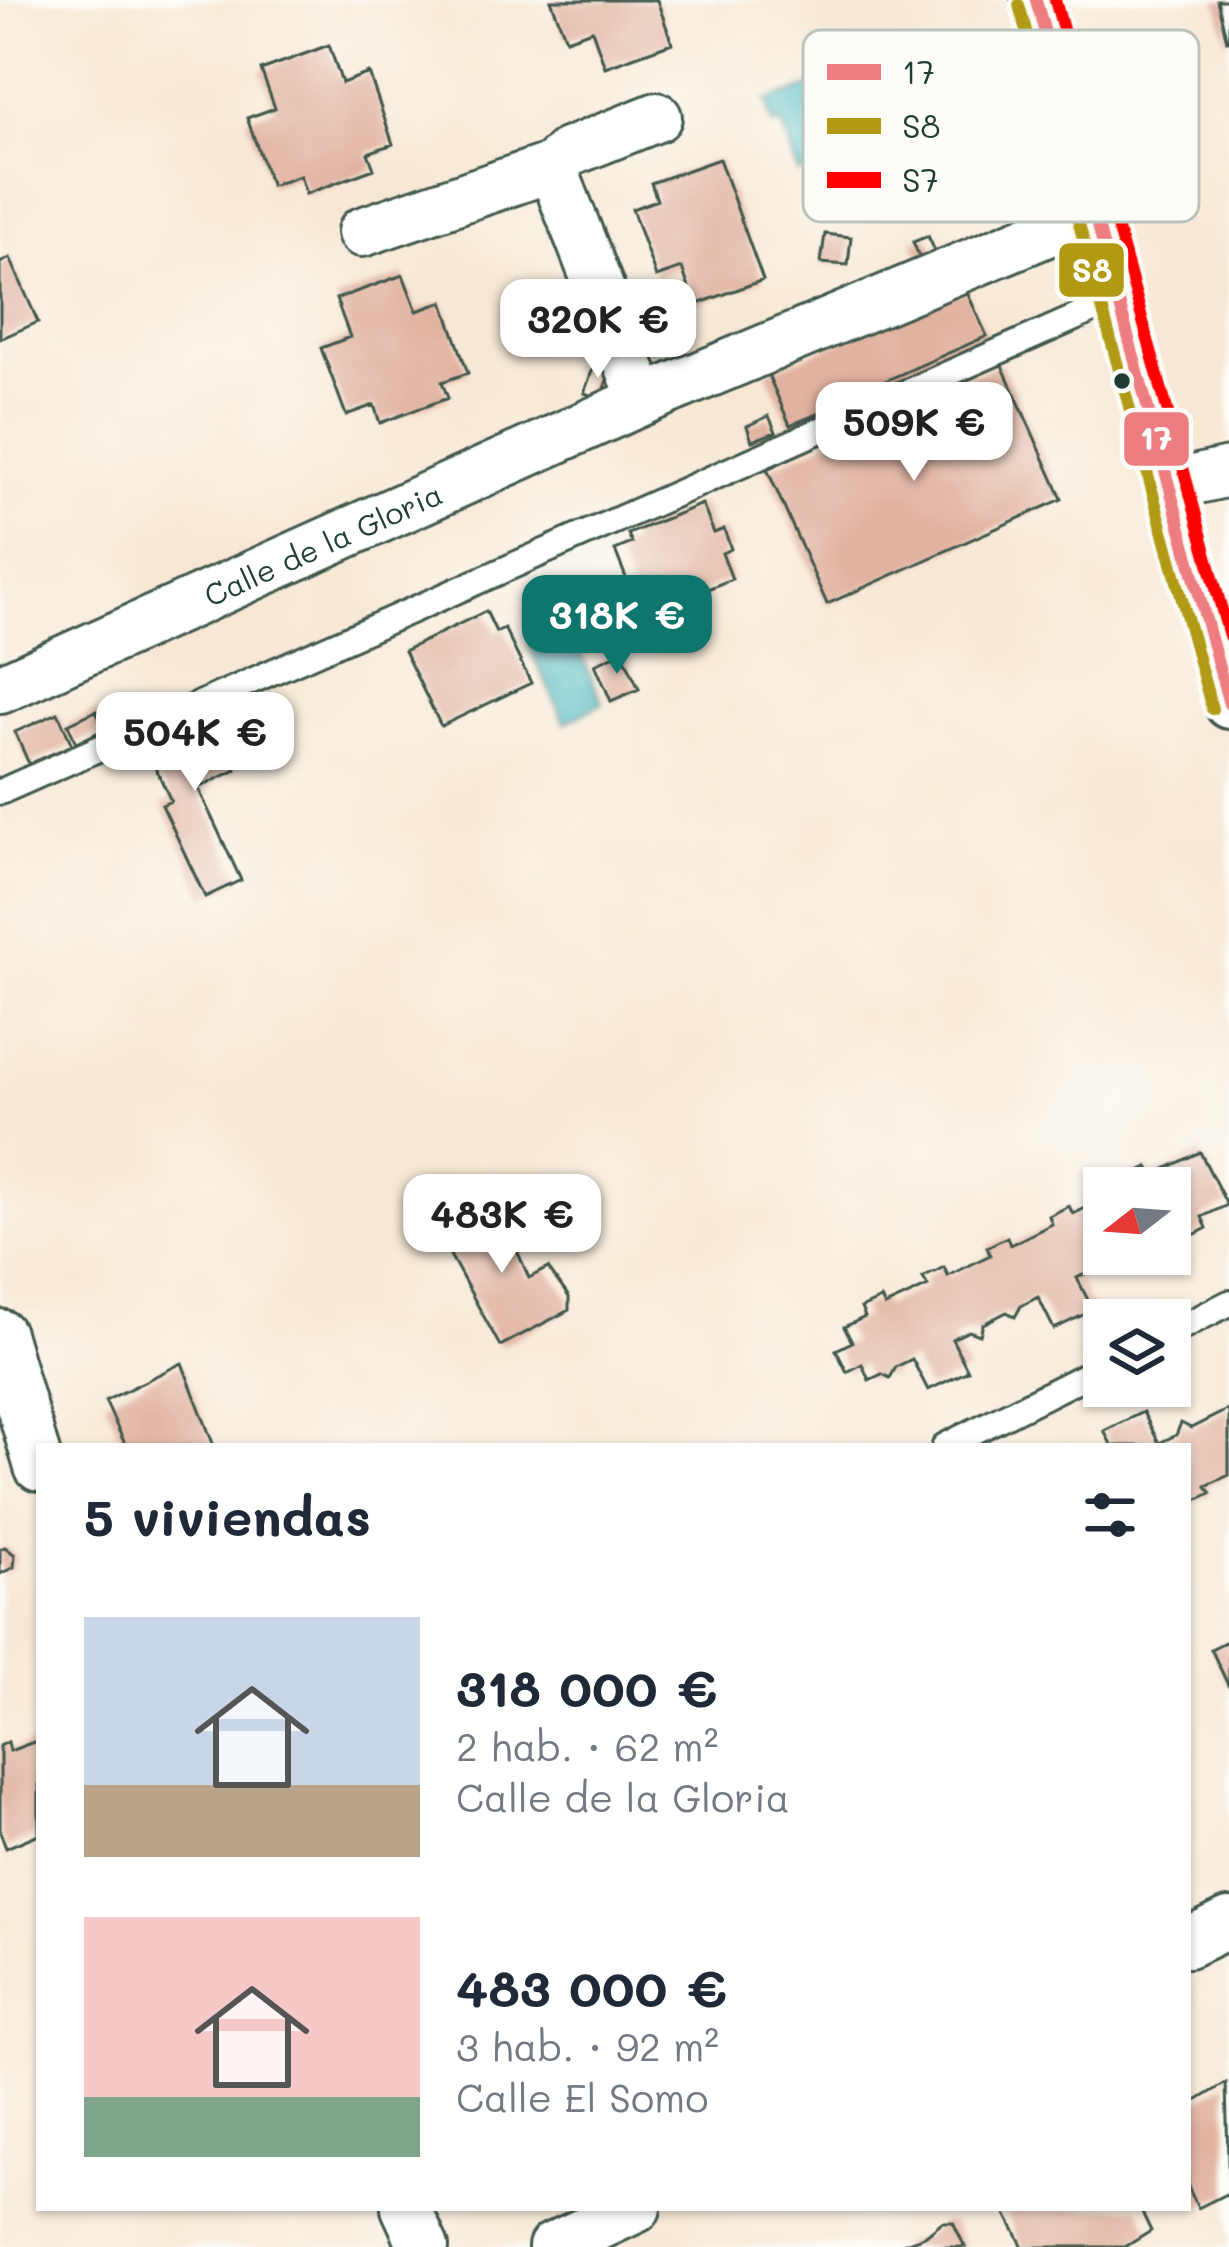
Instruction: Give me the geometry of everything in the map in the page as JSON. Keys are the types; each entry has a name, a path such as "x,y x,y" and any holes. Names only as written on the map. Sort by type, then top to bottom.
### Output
{"street":[{"path":"1036,0 1045,30"},
{"path":"362,232 552,167 567,153 657,117"},
{"path":"552,167 644,400"},
{"name":"Calle de la Gloria","path":"0,689 644,400 1071,222"},
{"path":"1100,222 1229,704"},
{"path":"1171,485 1229,472"},
{"path":"0,1334 36,1457"},
{"path":"1191,1942 1229,1923"},
{"path":"407,2211 424,2247"},
{"path":"553,2247 630,2211"}],"lane":[{"path":"0,792 1120,298"},
{"path":"1191,1322 1229,1303"},
{"path":"951,1443 1083,1377"}],"water":[{"path":"803,89 803,171 798,173 782,124 773,126 766,101"},
{"path":"552,621 569,628 603,703 565,723 529,647 533,631"}],"building":[{"path":"551,0 657,0 672,43 605,67 592,30 566,39"},
{"path":"1217,0 1229,0 1229,41 1227,41"},
{"path":"329,45 342,83 369,73 393,144 368,153 374,169 306,194 300,176 271,186 247,118 275,108 261,70"},
{"path":"719,159 763,280 695,305 682,268 656,277 632,209 657,200 651,183"},
{"path":"825,234 851,237 848,265 821,263"},
{"path":"928,236 935,251 920,258 913,242"},
{"path":"10,258 38,322 0,339 0,263"},
{"path":"403,275 417,311 443,302 468,373 442,382 448,398 380,423 374,405 346,415 321,348 350,337 336,299"},
{"path":"966,290 987,336 874,386 877,391 790,425 767,372"},
{"path":"595,363 611,369 601,398 584,393"},
{"path":"1001,363 1062,499 827,604 767,469"},
{"path":"769,416 776,432 752,441 747,426"},
{"path":"702,504 714,533 724,529 731,549 722,553 732,579 659,609 655,601 638,608 615,550 632,543 628,534"},
{"path":"486,611 496,632 504,628 531,683 441,726 404,651"},
{"path":"622,652 639,689 611,701 595,664"},
{"path":"207,708 236,770 198,788 241,880 205,897 162,805 171,801 142,738"},
{"path":"96,711 105,729 76,743 68,724"},
{"path":"58,713 72,745 29,764 15,732"},
{"path":"1200,1152 1227,1205 1202,1217 1207,1228 1191,1236 1191,1167 1169,1167"},
{"path":"496,1202 529,1278 548,1268 569,1297 569,1310 500,1346 438,1233"},
{"path":"1069,1206 1073,1214 1083,1209 1083,1275 1077,1278 1088,1299 1083,1299 1083,1315 1054,1329 1038,1297 1021,1306 1015,1317 1007,1312 983,1324 980,1335 969,1331 952,1339 968,1371 928,1390 912,1359 896,1367 890,1378 882,1374 869,1380 862,1364 847,1372 836,1350 852,1342 844,1327 865,1317 861,1308 881,1299 885,1306 928,1286 923,1278 944,1267 948,1276 990,1255 987,1247 1007,1237 1010,1245 1052,1224 1049,1216"},
{"path":"182,1363 213,1443 125,1443 105,1401"},
{"path":"1229,1409 1229,1475 1206,1486 1211,1493 1191,1503 1191,1443 1159,1443 1176,1435 1181,1423 1191,1428"},
{"path":"1143,1412 1159,1443 1110,1443 1104,1431"},
{"path":"5,1547 15,1555 14,1567 0,1574 0,1549"},
{"path":"1229,1640 1229,1687 1211,1649"},
{"path":"36,1741 36,1835 6,1848 0,1832 0,1746 8,1742 10,1751"},
{"path":"1226,2083 1229,2200 1226,2194 1198,2208 1191,2193 1191,2104"},
{"path":"1005,2211 1141,2211 1151,2231 1125,2247 1023,2247"},
{"path":"942,2222 953,2222 965,2247 894,2247 925,2236"}],"transit line":[{"name":"17","path":"1036,0 1044,30"},
{"name":"S7","path":"1055,0 1063,30"},
{"name":"S8","path":"1019,5 1026,30"},
{"name":"S8","path":"1078,222 1212,709"},
{"name":"17","path":"1097,222 1229,704"},
{"name":"S7","path":"1116,222 1229,636"}]}
